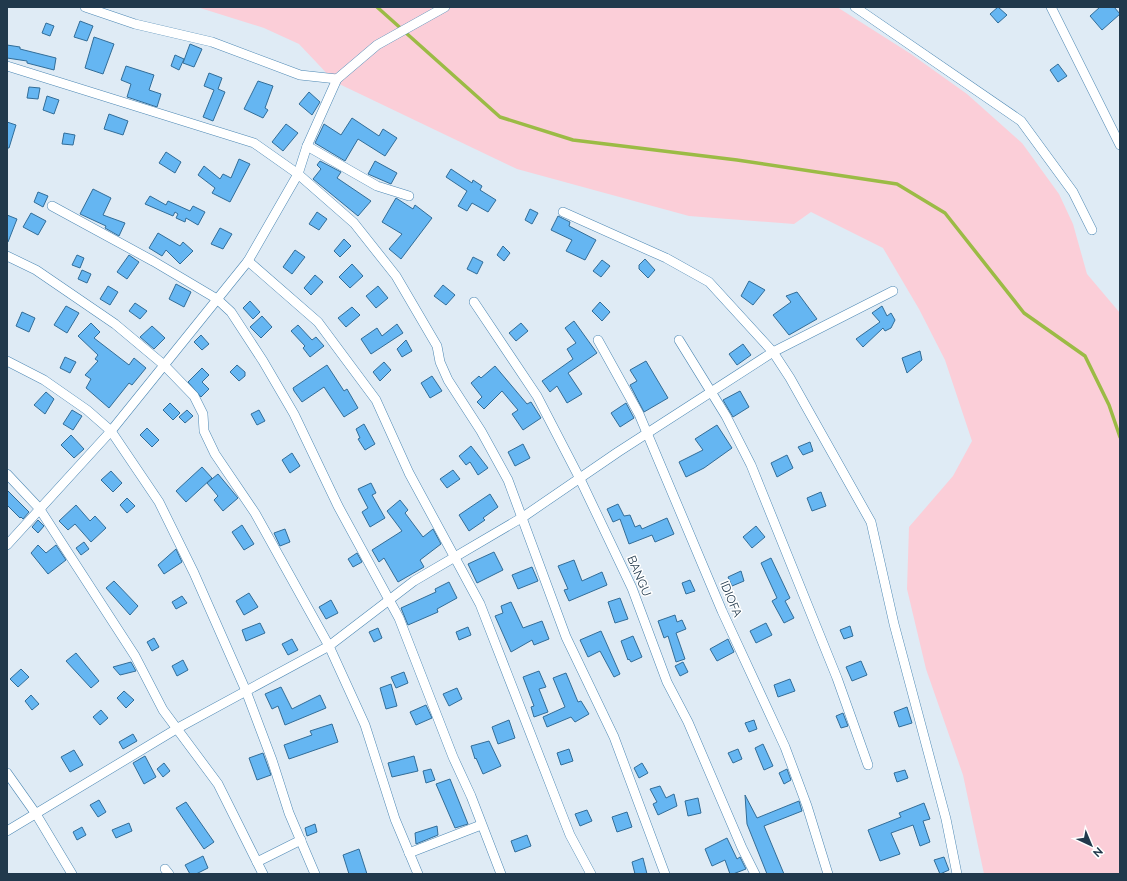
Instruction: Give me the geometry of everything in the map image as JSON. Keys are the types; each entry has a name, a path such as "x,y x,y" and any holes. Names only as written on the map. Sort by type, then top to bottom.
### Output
{"street":[{"path":"85,7 135,24 212,42 300,75 337,79"},
{"path":"7,545 111,431 248,261 298,174 307,146 337,79 376,45 445,7"},
{"path":"855,7 1021,121 1073,192 1092,230"},
{"path":"1051,7 1120,145"},
{"path":"7,66 254,143 298,174 354,223 396,276 437,346 440,362 448,380 481,431 504,473 522,517 566,637 614,737 665,874"},
{"path":"307,146 377,186 408,196"},
{"path":"52,206 153,261 217,299 231,312 294,414 338,506 388,601 399,618 501,874"},
{"path":"563,212 666,258 709,282 773,352 790,378 871,522 894,624 946,819 957,874"},
{"path":"7,256 36,270 114,324 164,365 194,396 203,414 204,431 215,454 255,513 329,646 365,725 395,819 418,874"},
{"path":"248,261 318,322 376,400 409,473 480,604 570,835 591,874"},
{"path":"7,831 178,728 329,646 414,581 522,517 773,352 893,290"},
{"name":"BANGU","path":"474,302 537,396 580,479 632,588 667,682 688,722 742,848 755,874"},
{"name":"IDIOFA","path":"598,340 639,414 722,611 785,747 807,806 828,874"},
{"path":"679,340 711,392 751,465 837,678 868,765"},
{"path":"7,361 44,380 87,410 111,431 159,502 194,573 246,691 272,760 289,813 315,874"},
{"path":"7,474 40,508 135,656 163,710 178,728 218,784 263,874"},
{"path":"7,773 36,814 72,874"},
{"path":"409,853 481,825"},
{"path":"257,862 301,840"}],"shaded area":[{"path":"197,7 837,7 911,54 967,94 1022,143 1059,194 1073,224 1087,274 1120,313 1120,874 984,874 963,775 926,669 907,589 909,527 953,476 972,441 945,360 919,309 883,248 811,212 794,224 689,216 517,169 335,82 299,44 264,28"}],"building":[{"path":"998,7 1007,15 998,23 990,14"},
{"path":"1100,7 1114,7 1120,14 1102,30 1090,16"},
{"path":"80,21 93,26 87,41 74,37"},
{"path":"46,23 54,26 50,36 42,33"},
{"path":"94,37 114,44 103,74 85,68"},
{"path":"190,44 202,49 194,67 183,63"},
{"path":"7,45 20,47 20,49 56,58 54,70 27,63 27,61 7,58"},
{"path":"175,55 184,59 179,70 171,66"},
{"path":"1058,64 1067,76 1058,82 1050,70"},
{"path":"126,66 154,75 149,90 161,94 157,107 127,97 131,84 121,80"},
{"path":"209,73 222,78 218,89 225,92 213,121 203,117 214,90 204,86"},
{"path":"258,81 273,86 265,108 268,110 263,118 244,109"},
{"path":"29,87 40,88 38,99 27,98"},
{"path":"309,92 320,102 312,115 299,104"},
{"path":"47,96 59,100 54,114 43,110"},
{"path":"109,114 128,121 123,135 104,129"},
{"path":"352,118 379,136 383,129 397,138 385,156 358,139 345,161 315,143 324,124 341,135"},
{"path":"7,122 16,125 9,148 7,148"},
{"path":"286,124 298,133 283,151 272,142"},
{"path":"64,133 75,135 73,145 62,144"},
{"path":"166,152 181,162 175,173 159,163"},
{"path":"239,159 250,164 230,202 212,193 215,188 198,175 204,166 220,179 223,174 231,178"},
{"path":"320,161 341,172 337,178 371,201 358,216 313,179 321,169 317,165"},
{"path":"375,161 397,173 391,184 368,174"},
{"path":"451,169 472,183 473,180 482,186 480,190 496,200 488,212 472,203 467,211 458,206 467,191 446,177"},
{"path":"93,189 111,198 103,215 125,223 119,236 105,228 106,226 80,214"},
{"path":"38,192 48,196 43,207 34,202"},
{"path":"150,196 166,205 168,201 190,211 193,206 205,212 198,225 186,218 185,222 176,218 178,214 175,212 173,216 145,204"},
{"path":"396,198 413,209 415,205 432,218 401,259 389,249 402,234 382,222"},
{"path":"530,209 538,213 532,224 525,220"},
{"path":"317,212 327,219 319,230 309,224"},
{"path":"31,213 46,221 38,235 23,227"},
{"path":"7,215 17,219 8,242 7,242"},
{"path":"558,216 570,222 569,226 596,240 585,260 566,251 572,240 551,230"},
{"path":"220,228 232,234 223,249 211,244"},
{"path":"158,233 180,246 183,242 193,251 180,264 166,250 162,256 149,248"},
{"path":"344,239 351,246 340,257 334,251"},
{"path":"503,246 510,253 504,261 497,255"},
{"path":"295,250 305,257 292,274 283,267"},
{"path":"77,255 84,258 80,268 72,265"},
{"path":"129,255 139,262 127,279 117,272"},
{"path":"473,257 483,262 477,274 467,269"},
{"path":"645,259 655,270 648,278 639,269 639,265"},
{"path":"602,260 610,266 601,277 593,271"},
{"path":"352,264 363,276 350,288 339,277"},
{"path":"82,270 91,274 87,283 78,279"},
{"path":"315,275 323,282 311,295 304,288"},
{"path":"749,281 765,290 753,305 741,296"},
{"path":"176,284 191,292 184,307 169,299"},
{"path":"443,285 455,295 446,305 434,296"},
{"path":"108,286 118,292 110,305 100,299"},
{"path":"378,286 388,298 376,308 366,296"},
{"path":"797,292 817,319 789,335 773,315 791,302 786,296"},
{"path":"250,301 260,312 253,319 243,308"},
{"path":"600,302 610,312 602,321 592,311"},
{"path":"135,303 147,311 140,319 129,311"},
{"path":"66,306 79,313 67,333 54,325"},
{"path":"882,306 887,316 891,313 895,320 891,328 885,331 883,328 863,347 856,339 880,322 872,313"},
{"path":"352,307 360,315 346,327 338,318"},
{"path":"22,312 35,318 29,332 16,326"},
{"path":"262,316 272,327 261,338 250,327"},
{"path":"574,321 597,353 568,373 582,394 567,403 557,386 550,392 542,381 573,359 567,349 576,343 565,328"},
{"path":"91,323 100,332 94,338 129,365 134,358 146,368 132,385 129,383 109,408 86,388 91,379 85,375 98,361 95,359 98,355 78,336"},
{"path":"521,323 528,331 516,341 509,333"},
{"path":"397,324 403,333 371,354 361,339 377,328 382,336"},
{"path":"298,325 312,340 316,337 324,346 310,357 303,348 305,346 291,331"},
{"path":"152,326 165,338 154,349 140,337"},
{"path":"201,335 209,344 202,350 194,342"},
{"path":"406,340 412,351 402,357 397,349"},
{"path":"743,344 751,355 737,365 729,354"},
{"path":"920,351 922,360 907,373 902,358"},
{"path":"65,357 76,362 70,373 60,368"},
{"path":"646,361 668,398 644,412 630,385 637,381 630,370"},
{"path":"384,362 391,370 380,381 373,372"},
{"path":"237,365 245,372 245,376 239,381 230,372"},
{"path":"327,365 344,391 347,389 358,408 344,417 324,387 302,402 293,388"},
{"path":"495,366 527,404 531,402 541,418 523,430 512,414 518,410 502,391 484,409 477,402 482,397 471,383 479,376 481,378"},
{"path":"202,368 209,375 202,382 209,389 201,397 188,382"},
{"path":"432,376 442,391 430,398 421,383"},
{"path":"740,391 749,407 733,417 723,400"},
{"path":"46,392 54,399 45,414 34,405"},
{"path":"170,403 180,413 173,420 163,410"},
{"path":"626,403 634,418 620,427 611,413"},
{"path":"72,410 82,416 73,430 63,424"},
{"path":"187,410 193,416 185,423 179,417"},
{"path":"259,410 265,421 257,425 251,414"},
{"path":"364,424 375,444 365,450 358,439 360,438 356,429"},
{"path":"717,425 732,448 704,468 686,477 679,462 703,450 695,439"},
{"path":"147,428 159,440 152,447 140,435"},
{"path":"71,435 84,449 74,458 61,445"},
{"path":"810,442 813,451 803,455 798,447"},
{"path":"523,444 530,458 515,466 508,452"},
{"path":"471,446 488,468 478,475 470,462 466,465 459,456"},
{"path":"292,453 300,466 290,473 282,460"},
{"path":"787,455 793,468 777,477 771,463"},
{"path":"202,467 212,478 186,502 176,491"},
{"path":"453,470 460,479 447,488 440,479"},
{"path":"111,471 122,483 113,492 101,480"},
{"path":"218,474 238,498 223,511 214,500 218,496 207,483"},
{"path":"371,483 376,493 372,495 385,518 370,527 362,512 368,508 358,489"},
{"path":"7,490 29,512 23,519 21,517 20,518 7,505"},
{"path":"821,492 826,506 812,511 807,498"},
{"path":"490,494 498,507 483,518 485,520 469,531 459,515"},
{"path":"127,498 135,506 127,513 120,505"},
{"path":"400,500 408,510 405,513 423,537 433,529 441,544 420,560 424,567 398,582 384,558 379,562 372,550 402,531 387,511"},
{"path":"618,504 624,516 630,515 635,527 640,525 642,529 667,518 674,534 655,542 652,535 629,544 620,519 613,522 607,509"},
{"path":"76,505 90,521 95,516 106,528 91,542 75,524 68,530 59,521"},
{"path":"38,520 44,526 38,533 32,527"},
{"path":"242,525 254,544 244,550 232,532"},
{"path":"756,526 765,537 752,548 743,537"},
{"path":"285,529 290,542 280,546 274,533"},
{"path":"84,542 89,549 81,555 76,548"},
{"path":"38,545 46,553 56,545 66,560 48,574 31,553"},
{"path":"176,549 182,562 164,574 158,565"},
{"path":"494,552 503,570 477,583 468,564"},
{"path":"357,553 362,562 353,567 348,559"},
{"path":"771,558 790,598 785,601 794,618 784,623 772,601 777,598 761,563"},
{"path":"574,560 582,581 602,572 607,585 569,601 564,590 568,589 558,566"},
{"path":"532,567 538,581 518,589 512,575"},
{"path":"741,571 744,581 732,586 728,577"},
{"path":"690,580 695,591 686,594 682,583"},
{"path":"114,581 138,606 130,615 106,588"},
{"path":"449,582 457,598 437,609 438,612 408,625 401,608 436,592 435,589"},
{"path":"249,593 258,607 244,615 236,601"},
{"path":"182,596 187,603 176,609 172,602"},
{"path":"620,598 628,619 615,623 608,602"},
{"path":"331,600 338,613 326,619 319,607"},
{"path":"511,602 523,628 542,621 549,639 534,645 532,640 511,652 495,616 503,613 501,606"},
{"path":"675,615 677,622 682,620 686,629 676,633 685,659 676,662 668,636 664,638 658,621"},
{"path":"260,623 265,633 246,641 242,630"},
{"path":"766,623 772,635 756,643 750,631"},
{"path":"850,626 853,636 844,639 840,630"},
{"path":"468,627 471,635 459,640 456,632"},
{"path":"378,628 382,638 374,642 369,632"},
{"path":"601,631 620,674 614,677 600,651 588,657 580,640"},
{"path":"633,636 642,657 631,662 629,659 628,660 621,641"},
{"path":"154,638 159,647 152,651 147,642"},
{"path":"292,639 298,650 288,655 282,644"},
{"path":"728,639 734,652 717,661 710,649"},
{"path":"76,653 99,681 91,688 66,661"},
{"path":"183,660 188,670 177,676 172,666"},
{"path":"861,661 867,675 852,681 846,667"},
{"path":"131,662 136,671 120,675 113,667"},
{"path":"683,662 688,672 680,676 675,666"},
{"path":"21,669 29,677 18,687 10,679"},
{"path":"539,671 546,687 539,689 548,712 534,717 531,707 534,706 523,677"},
{"path":"404,672 408,683 396,688 391,677"},
{"path":"566,673 578,702 581,701 589,714 575,722 571,717 547,727 543,717 565,707 553,678"},
{"path":"790,679 795,691 778,697 774,685"},
{"path":"391,684 397,706 386,709 380,688"},
{"path":"281,687 292,709 320,695 326,708 285,725 278,706 272,709 265,694"},
{"path":"457,688 462,699 449,706 443,694"},
{"path":"124,691 134,700 126,708 117,698"},
{"path":"31,695 39,704 32,710 25,701"},
{"path":"426,705 432,718 416,725 410,712"},
{"path":"907,707 912,723 899,727 894,712"},
{"path":"101,710 108,718 100,725 93,717"},
{"path":"843,713 848,726 841,728 836,716"},
{"path":"509,720 515,738 498,744 492,727"},
{"path":"754,720 757,729 749,732 745,723"},
{"path":"332,724 338,742 289,759 284,745 312,735 310,731"},
{"path":"133,734 137,741 123,749 119,742"},
{"path":"489,741 501,766 483,774 476,758 475,759 471,746"},
{"path":"763,744 773,766 764,770 755,748"},
{"path":"569,749 573,761 561,765 557,753"},
{"path":"738,749 742,759 733,763 728,753"},
{"path":"74,750 83,765 70,772 61,757"},
{"path":"263,753 271,775 257,780 249,758"},
{"path":"145,756 156,777 144,784 133,763"},
{"path":"414,756 418,771 392,777 388,763"},
{"path":"164,763 170,771 163,777 157,769"},
{"path":"642,763 648,773 639,778 634,768"},
{"path":"431,769 435,780 426,783 423,771"},
{"path":"787,769 791,780 784,784 779,773"},
{"path":"905,770 908,778 897,782 894,773"},
{"path":"450,779 468,824 455,828 436,784"},
{"path":"660,786 666,798 674,794 677,806 658,815 653,804 657,802 650,789"},
{"path":"745,795 757,818 799,801 802,811 764,826 784,874 767,874 747,824"},
{"path":"698,798 701,813 688,816 685,801"},
{"path":"99,800 106,812 98,817 90,805"},
{"path":"186,802 214,842 204,849 176,808"},
{"path":"924,803 930,819 923,821 930,842 920,846 913,825 891,833 900,854 880,861 868,830 901,817 899,813"},
{"path":"587,810 592,821 580,826 575,814"},
{"path":"627,812 632,827 617,832 612,817"},
{"path":"129,823 132,831 116,838 112,830"},
{"path":"315,824 317,832 307,836 305,828"},
{"path":"437,826 438,835 416,844 415,833"},
{"path":"82,827 86,835 77,840 73,832"},
{"path":"527,835 531,846 515,852 511,841"},
{"path":"727,838 737,859 740,857 746,869 733,874 730,874 725,860 712,866 705,849"},
{"path":"359,849 367,874 349,874 343,855"},
{"path":"203,856 208,868 196,874 190,874 185,865"},
{"path":"944,857 949,870 940,874 934,860"},
{"path":"643,858 647,874 635,874 632,862"}],"waterway":[{"path":"377,7 500,117 573,140 737,160 897,184 945,213 1024,313 1085,356 1109,405 1120,437"}]}
